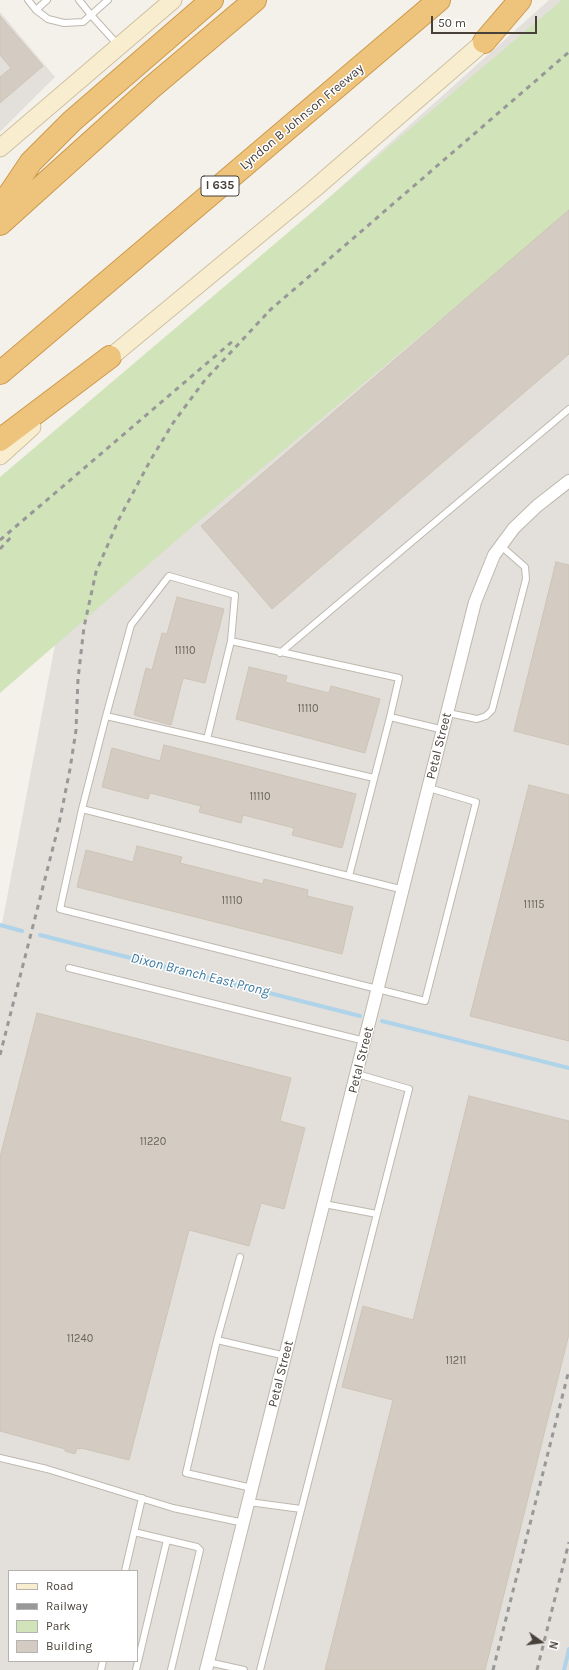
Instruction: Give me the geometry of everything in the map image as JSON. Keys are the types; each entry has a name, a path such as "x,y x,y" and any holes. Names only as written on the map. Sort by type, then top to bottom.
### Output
{"highway":[{"path":"0,208 31,162 72,121 212,0"},
{"path":"0,224 152,87 255,0"},
{"name":"Lyndon B Johnson Freeway","path":"0,373 439,0"},
{"path":"484,42 520,0"},
{"path":"0,440 110,357"}],"main road":[{"path":"0,148 120,47 173,0"},
{"path":"0,456 110,357 314,189 533,0"}],"street":[{"name":"Petal Street","path":"207,1666 404,890 475,602 494,555 527,515 569,481"}],"lane":[{"path":"28,0 36,10 48,19 64,23 83,22 108,0"},
{"path":"36,10 47,0"},
{"path":"79,0 120,47"},
{"path":"280,653 569,409"},
{"path":"448,713 477,719 486,716 492,710 526,579 525,567 501,546"},
{"path":"207,739 231,641 235,595 169,576 130,625 82,809 60,909 425,1001 476,802 429,788"},
{"path":"231,641 280,653 400,678 349,876"},
{"path":"106,716 374,778"},
{"path":"390,717 444,730"},
{"path":"82,809 404,890"},
{"path":"69,968 365,1042"},
{"path":"260,1670 409,1089 357,1074"},
{"path":"324,1204 377,1214"},
{"path":"240,1257 217,1340 186,1473 252,1488"},
{"path":"217,1340 286,1356"},
{"path":"0,1458 47,1468 174,1508 244,1523"},
{"path":"125,1570 142,1498"},
{"path":"249,1502 301,1509"},
{"path":"134,1532 197,1547 200,1550 170,1670"},
{"path":"138,1662 167,1540"},
{"path":"207,1666 244,1670"}],"shaded area":[{"path":"549,0 569,0 569,1670 0,1670 0,925 2,924 101,402"},
{"path":"0,12 55,77 0,132"}],"green space":[{"path":"562,0 569,0 569,212 194,525 0,693 0,477"}],"building":[{"path":"0,16 43,66 0,103 0,77 11,68 0,55"},
{"path":"569,210 569,354 272,609 201,526"},
{"path":"556,562 569,565 569,745 514,731"},
{"path":"177,597 224,609 205,683 183,678 171,725 134,715 146,668 152,670 162,633 167,634"},
{"path":"249,667 287,676 285,682 329,693 331,686 380,699 365,753 236,719"},
{"path":"164,745 356,794 342,848 292,835 294,828 243,815 241,823 199,812 201,806 150,793 148,799 102,787 112,748 160,761"},
{"path":"529,785 569,795 569,1041 470,1016"},
{"path":"137,846 182,857 180,863 263,884 264,879 308,890 307,896 353,907 342,954 77,887 86,850 133,862"},
{"path":"37,1013 291,1078 280,1121 305,1128 284,1209 261,1203 249,1246 189,1230 129,1460 81,1448 77,1448 75,1454 65,1451 65,1449 0,1431 0,1157"},
{"path":"469,1096 569,1121 569,1334 485,1670 325,1670 393,1400 342,1387 363,1306 413,1320"}],"waterway":[{"name":"Dixon Branch East Prong","path":"0,925 22,931"},
{"name":"Dixon Branch East Prong","path":"40,935 360,1016"},
{"name":"Dixon Branch East Prong","path":"382,1021 569,1068"},
{"name":"Dixon Branch East Prong","path":"564,1670 569,1649"}],"railway":[{"path":"269,311 569,52"},
{"path":"0,1055 59,824 70,769 76,730 78,679 84,627 96,572 119,519 150,461 173,423 205,380 272,308"},
{"path":"0,540 234,340"},
{"path":"0,549 12,536"},
{"path":"493,1670 569,1370"},
{"path":"537,1670 569,1542"}]}
